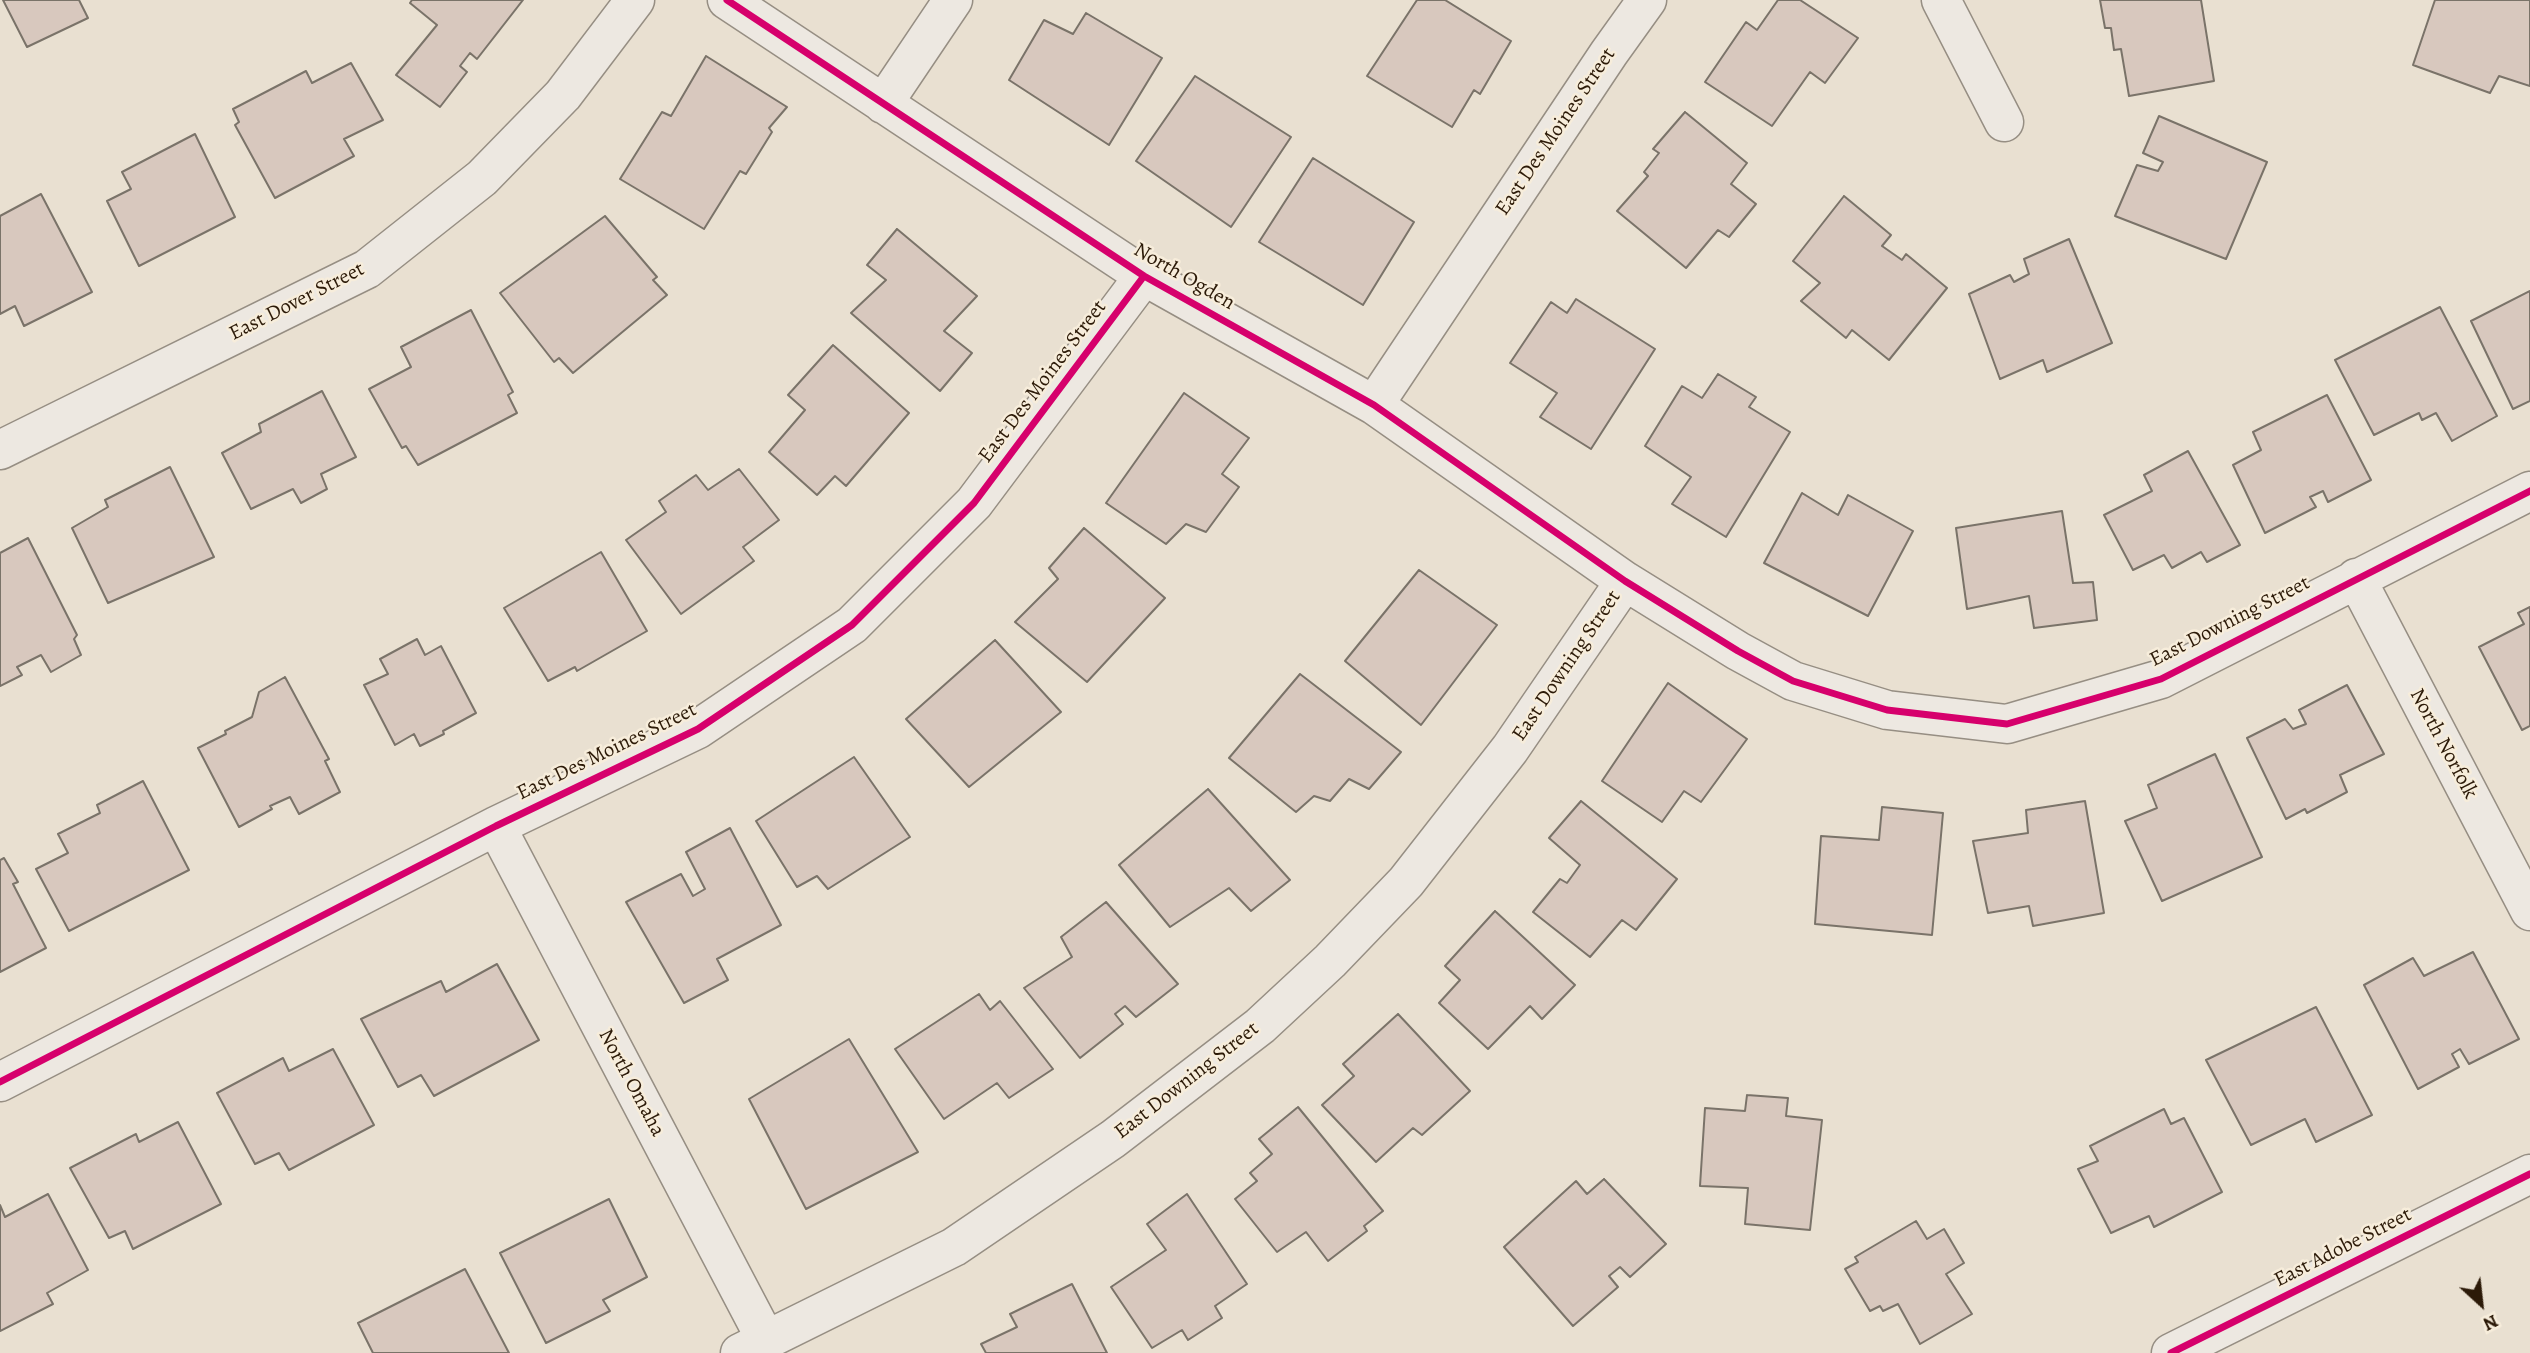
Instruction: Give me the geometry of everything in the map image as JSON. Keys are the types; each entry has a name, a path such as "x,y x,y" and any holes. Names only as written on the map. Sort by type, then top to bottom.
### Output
{"street":[{"name":"East Dover Street","path":"0,450 367,268 482,178 563,95 635,0"},
{"name":"North Ogden","path":"727,0 1144,276 1374,405 1625,581"},
{"path":"883,104 953,0"},
{"name":"East Des Moines Street","path":"1374,405 1647,0"},
{"path":"1941,0 2004,122"},
{"name":"East Des Moines Street","path":"0,1082 496,826 698,729 852,625 974,503 1144,276"},
{"name":"East Downing Street","path":"753,1347 954,1247 1112,1139 1260,1026 1330,961 1406,882 1510,749 1625,581 1738,651 1793,681 1887,710 2007,724 2161,678 2530,491"},
{"name":"North Norfolk","path":"2356,578 2530,911"},
{"name":"North Omaha","path":"496,826 753,1347"},
{"name":"East Adobe Street","path":"2171,1353 2530,1174"}],"building":[{"path":"3,0 79,0 88,18 27,47"},
{"path":"412,0 523,0 477,59 470,53 460,66 467,72 440,107 396,75 437,25 410,3"},
{"path":"1417,0 1445,0 1511,41 1480,94 1474,90 1452,127 1367,76"},
{"path":"1778,0 1800,0 1858,38 1825,83 1810,72 1772,126 1705,82 1746,22 1757,30"},
{"path":"2100,0 2201,0 2214,81 2129,96 2121,49 2114,50 2111,28 2105,28"},
{"path":"2435,0 2530,0 2530,86 2499,76 2490,93 2413,65"},
{"path":"1086,13 1162,58 1109,145 1009,80 1044,20 1073,34"},
{"path":"706,56 787,107 769,128 772,132 746,174 740,171 704,229 620,179 662,112 671,116"},
{"path":"351,63 383,120 344,139 354,156 275,198 235,125 239,122 233,109 306,71 312,83"},
{"path":"1195,76 1291,137 1231,227 1136,161"},
{"path":"1685,112 1747,163 1731,184 1756,204 1729,237 1718,230 1686,268 1617,211 1648,176 1644,172 1659,153 1653,149"},
{"path":"2159,116 2267,162 2226,259 2115,216 2137,165 2158,171 2163,162 2143,153"},
{"path":"195,134 235,217 139,266 107,201 131,189 122,172"},
{"path":"1313,158 1414,222 1363,305 1259,242"},
{"path":"41,194 92,292 24,326 15,306 0,314 0,216"},
{"path":"1844,196 1891,235 1882,246 1902,260 1906,254 1947,288 1889,360 1852,330 1846,338 1801,301 1820,283 1793,261"},
{"path":"605,216 657,277 653,280 667,295 573,373 559,358 554,362 500,293"},
{"path":"897,229 977,296 944,331 972,353 940,391 851,313 886,280 867,265"},
{"path":"2069,239 2112,343 2047,372 2043,360 2000,379 1969,294 2010,275 2014,282 2029,274 2024,259"},
{"path":"2530,291 2530,401 2513,409 2471,321"},
{"path":"1576,299 1655,349 1591,449 1540,417 1557,393 1510,363 1551,302 1567,313"},
{"path":"2440,307 2497,416 2452,441 2436,413 2422,420 2419,413 2374,435 2335,360"},
{"path":"471,310 513,392 508,395 517,413 418,465 406,446 402,448 369,389 411,367 401,347"},
{"path":"833,345 909,413 846,486 835,476 817,495 769,452 805,410 788,395"},
{"path":"1718,374 1756,397 1749,407 1790,432 1726,537 1672,504 1691,477 1645,446 1682,386 1702,398"},
{"path":"322,391 356,457 321,474 327,489 301,503 293,489 251,509 222,453 261,432 259,424"},
{"path":"1184,393 1249,438 1222,474 1239,487 1206,532 1186,524 1166,544 1106,503"},
{"path":"2327,395 2371,480 2328,502 2323,491 2310,497 2316,507 2265,533 2233,465 2261,450 2253,432"},
{"path":"2188,451 2240,545 2207,562 2201,552 2172,568 2164,555 2133,570 2104,515 2152,491 2144,475"},
{"path":"170,467 214,557 108,603 72,528 108,507 105,500"},
{"path":"739,469 779,520 743,547 754,561 681,614 626,540 666,512 659,501 696,475 708,490"},
{"path":"1802,493 1838,515 1848,495 1913,531 1868,616 1764,563"},
{"path":"2062,511 2073,583 2093,582 2097,620 2034,628 2029,596 1967,609 1956,528"},
{"path":"1084,528 1165,598 1087,682 1015,622 1058,579 1049,568"},
{"path":"28,538 77,635 74,639 81,655 51,672 41,655 17,667 22,675 0,686 0,553"},
{"path":"601,552 647,631 577,671 575,667 548,681 504,608"},
{"path":"1419,570 1497,625 1421,725 1345,661"},
{"path":"2530,607 2530,726 2522,730 2479,647 2524,624 2518,613"},
{"path":"417,639 425,655 441,646 476,713 420,746 414,734 395,745 364,685 388,674 380,659"},
{"path":"995,640 1061,712 969,787 906,719"},
{"path":"1300,674 1401,752 1369,789 1349,779 1330,801 1314,796 1296,812 1229,758"},
{"path":"285,677 329,759 325,761 340,792 299,814 290,797 270,806 272,809 239,827 198,748 252,717 259,692"},
{"path":"1668,683 1747,739 1701,802 1684,791 1662,822 1602,781"},
{"path":"2347,685 2384,754 2340,775 2347,792 2307,813 2305,809 2286,819 2247,738 2285,719 2293,729 2306,724 2299,710"},
{"path":"2215,754 2262,857 2162,901 2125,821 2157,808 2148,785"},
{"path":"854,757 910,837 828,889 817,876 797,887 756,821"},
{"path":"143,781 189,870 69,931 36,869 68,853 58,834 100,813 97,805"},
{"path":"1208,789 1290,880 1251,911 1229,888 1170,927 1119,865"},
{"path":"1581,801 1677,879 1636,930 1622,920 1590,957 1533,912 1560,879 1567,883 1580,865 1549,838"},
{"path":"2085,801 2104,913 2033,926 2029,906 1988,913 1973,841 2028,833 2026,810"},
{"path":"1882,807 1943,813 1932,935 1815,924 1821,836 1879,840"},
{"path":"730,828 781,925 717,959 728,980 684,1003 626,902 681,874 693,896 705,889 686,852"},
{"path":"4,858 18,882 13,884 46,948 0,972 0,860"},
{"path":"1106,902 1178,984 1136,1017 1125,1006 1115,1014 1123,1024 1080,1058 1024,988 1072,957 1061,937"},
{"path":"1495,911 1575,985 1542,1019 1530,1006 1488,1049 1439,1003 1460,980 1445,966"},
{"path":"2473,952 2519,1039 2469,1064 2460,1049 2452,1054 2459,1067 2418,1089 2364,985 2413,958 2424,976"},
{"path":"497,964 539,1040 434,1096 421,1075 398,1087 361,1019 441,981 446,992"},
{"path":"979,994 990,1010 1000,1001 1053,1069 1009,1098 997,1083 944,1119 895,1049"},
{"path":"2316,1007 2372,1115 2316,1142 2305,1119 2251,1145 2206,1060"},
{"path":"1398,1014 1470,1091 1422,1135 1413,1128 1376,1162 1322,1105 1354,1076 1343,1064"},
{"path":"849,1039 918,1152 806,1209 749,1099"},
{"path":"333,1049 374,1125 289,1170 279,1153 255,1164 217,1093 283,1058 289,1071"},
{"path":"1747,1095 1788,1098 1786,1116 1822,1120 1810,1230 1745,1224 1748,1188 1700,1186 1705,1108 1745,1111"},
{"path":"1298,1107 1383,1211 1364,1226 1367,1231 1328,1261 1306,1232 1277,1252 1235,1199 1257,1181 1250,1173 1272,1154 1259,1139"},
{"path":"2164,1109 2171,1124 2184,1118 2222,1192 2154,1227 2149,1216 2111,1233 2078,1169 2098,1161 2090,1146"},
{"path":"178,1122 221,1204 133,1249 125,1231 109,1238 70,1168 136,1134 139,1142"},
{"path":"1604,1179 1666,1244 1630,1277 1620,1267 1609,1276 1618,1287 1573,1326 1504,1247 1576,1181 1587,1194"},
{"path":"48,1194 88,1270 47,1293 53,1304 0,1331 0,1205 5,1217"},
{"path":"1187,1194 1247,1284 1215,1306 1222,1318 1188,1340 1182,1330 1152,1348 1111,1287 1166,1250 1147,1224"},
{"path":"609,1199 647,1277 603,1300 610,1311 546,1343 500,1253"},
{"path":"1916,1221 1927,1239 1944,1229 1964,1263 1946,1274 1972,1314 1920,1344 1898,1304 1883,1311 1880,1306 1870,1311 1845,1269 1858,1262 1855,1257"},
{"path":"465,1269 509,1353 373,1353 358,1323"},
{"path":"1072,1284 1107,1353 986,1353 981,1344 1017,1327 1010,1314"}],"cycle path":[{"path":"727,0 1144,276 1374,405 1625,581 1738,651 1793,681 1887,710 2007,724 2161,679 2530,491"},
{"path":"0,1082 496,826 698,729 852,625 974,503 1144,276"},
{"path":"2171,1353 2530,1174"}]}
